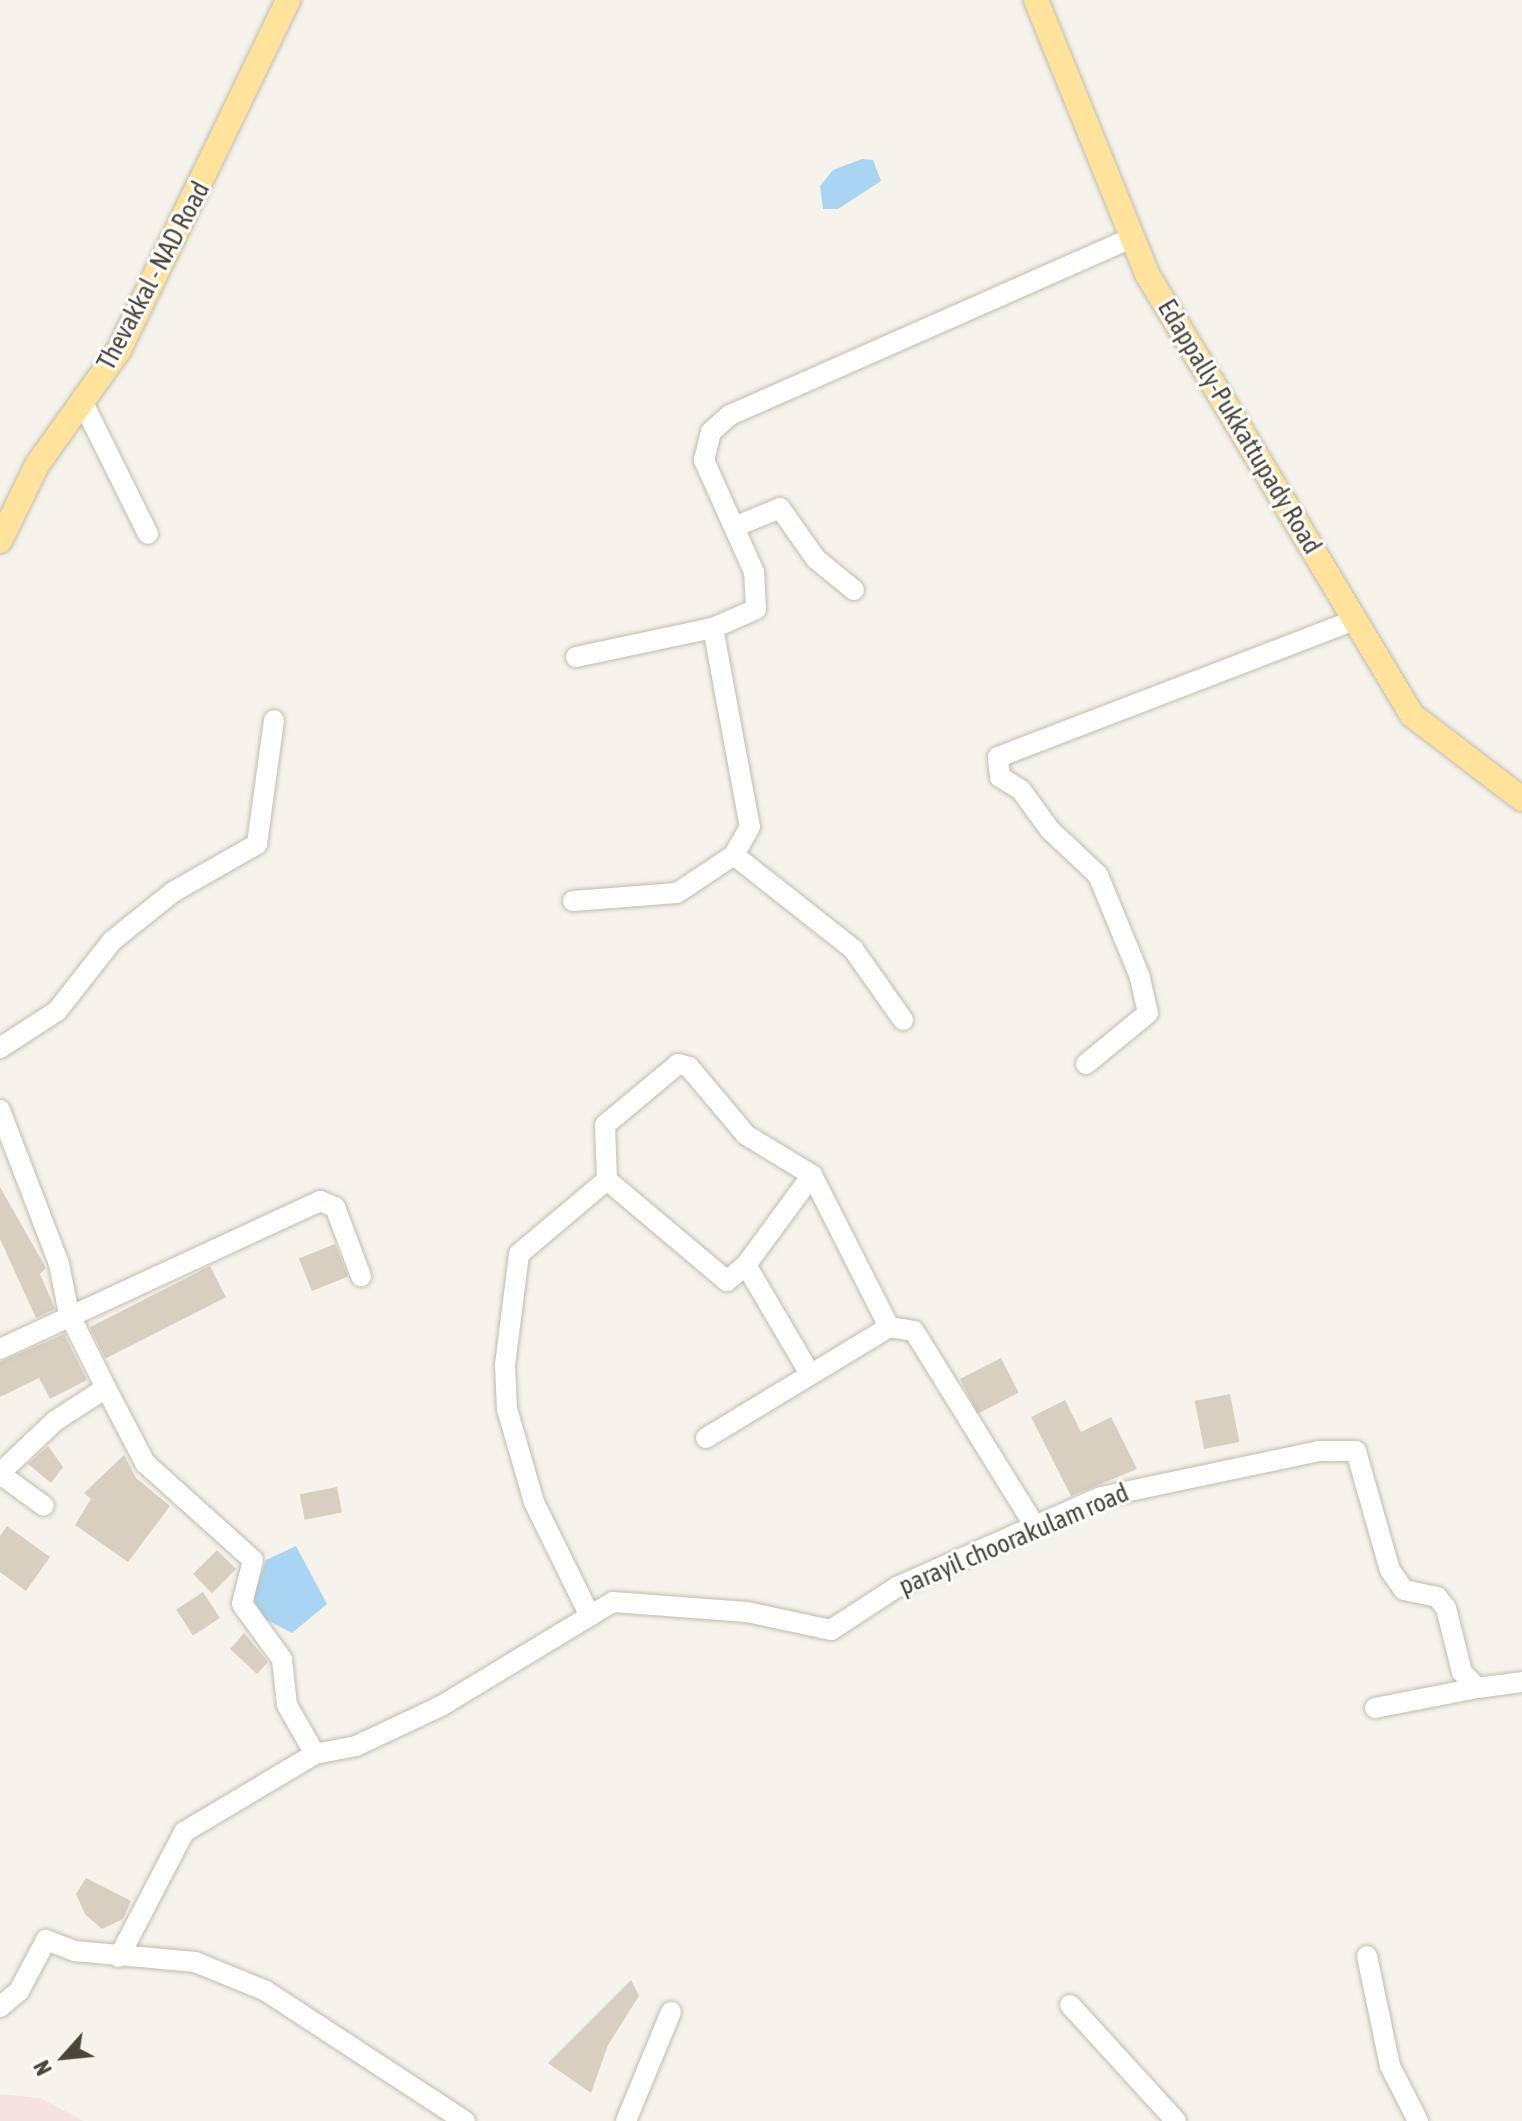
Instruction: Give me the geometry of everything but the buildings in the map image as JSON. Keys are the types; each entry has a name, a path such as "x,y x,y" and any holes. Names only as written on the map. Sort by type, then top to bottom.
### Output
{"main road":[{"name":"Thevakkal - NAD Road","path":"0,541 37,465 119,350 198,197 288,0"},
{"name":"Edappally-Pukkattupady Road","path":"1036,0 1132,238 1412,715 1522,799"}],"street":[{"path":"576,657 713,628 756,609 754,572 704,460 711,432 730,415 1132,238"},
{"path":"83,403 148,534"},
{"path":"734,527 780,508 816,559 854,590"},
{"path":"1086,1064 1148,1013 1140,977 1098,875 1050,830 1021,790 1000,777 998,757 1355,620"},
{"path":"573,901 677,893 734,855 750,827 713,628"},
{"path":"0,1048 57,1011 112,941 173,892 257,844 274,720"},
{"path":"734,855 853,949 903,1020"},
{"path":"812,1175 746,1265 727,1281 607,1180 605,1125 685,1063 746,1135 812,1175 889,1327"},
{"path":"0,1110 59,1264 69,1314 145,1463 253,1560 242,1604 282,1659 287,1705 315,1754"},
{"path":"590,1616 534,1502 507,1409 505,1365 519,1254 607,1180"},
{"path":"0,1349 69,1314 320,1201 335,1207 361,1276"},
{"path":"746,1265 810,1374"},
{"path":"706,1438 889,1327 914,1331 1035,1526"},
{"path":"44,1506 0,1474 55,1421 106,1388"},
{"name":"parayil choorakulam road","path":"119,1957 184,1832 315,1754 356,1746 454,1700 613,1602 747,1612 831,1630 897,1587 1035,1526 1152,1483 1268,1459 1356,1451 1390,1570 1404,1590 1437,1597 1446,1608 1456,1657 1477,1688"},
{"path":"1375,1708 1522,1682"},
{"path":"0,2007 19,1991 46,1940 119,1957 155,1953 195,1962 266,1991 465,2121"},
{"path":"1367,1956 1390,2066 1418,2121"},
{"path":"1070,2005 1176,2121"},
{"path":"626,2121 671,2012"}],"shaded area":[{"path":"0,2094 40,2098 84,2121 0,2121"}],"water":[{"path":"862,159 873,160 881,181 838,209 823,209 820,186 833,170"},
{"path":"296,1546 327,1604 292,1633 265,1619 253,1599 266,1560"}]}
